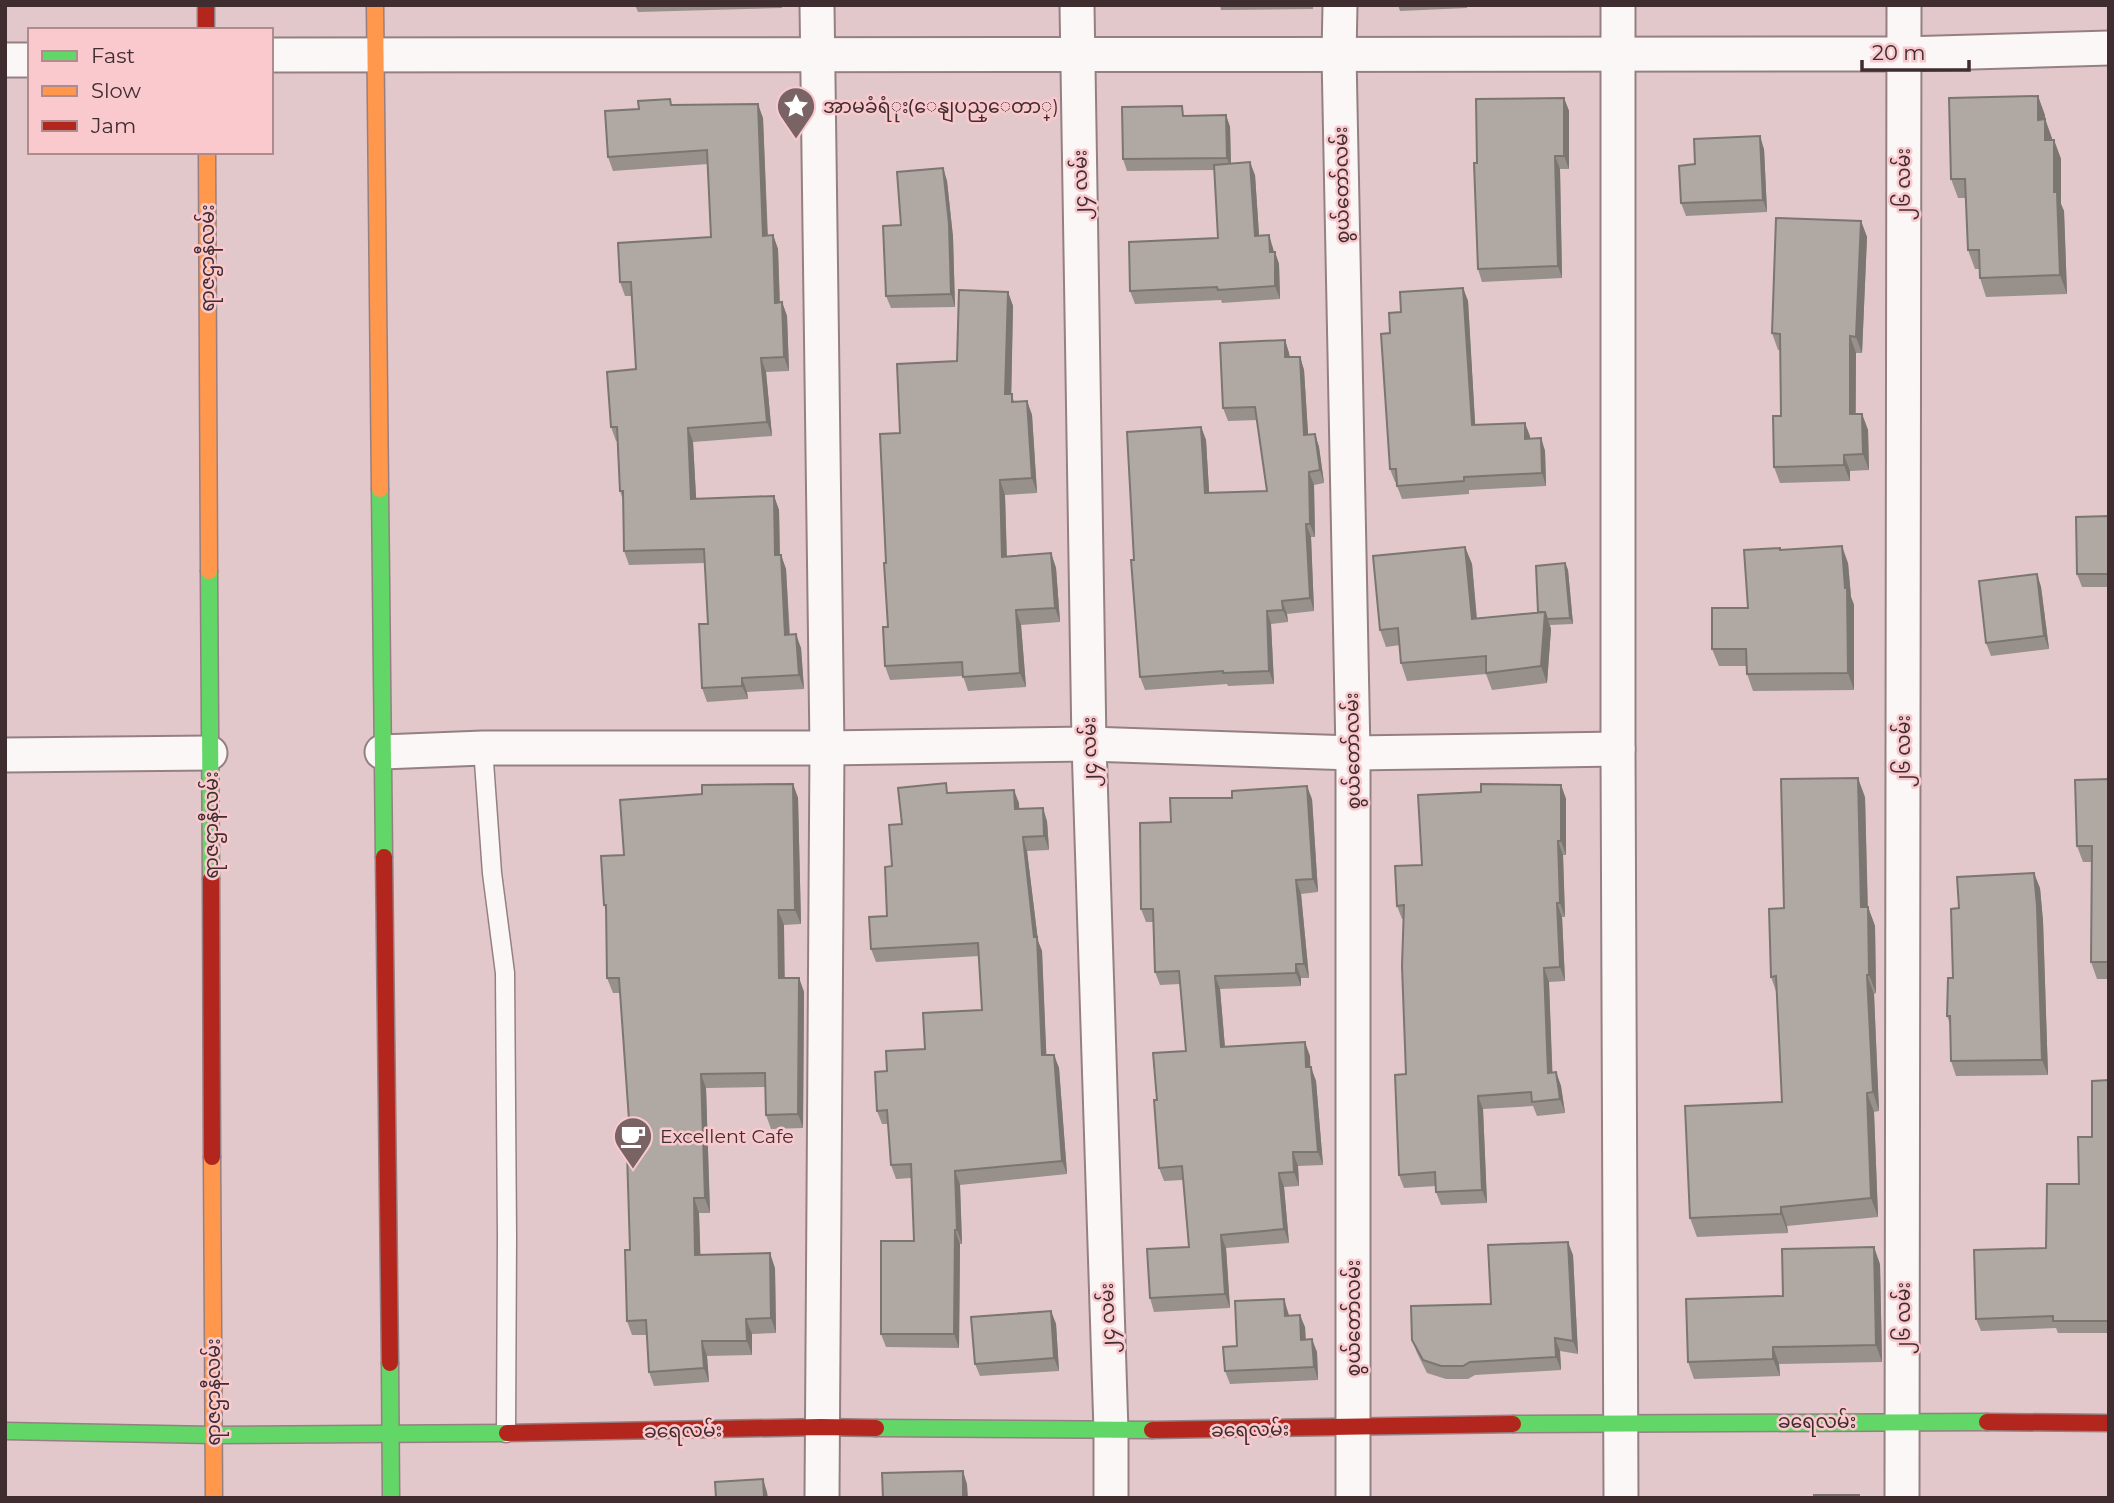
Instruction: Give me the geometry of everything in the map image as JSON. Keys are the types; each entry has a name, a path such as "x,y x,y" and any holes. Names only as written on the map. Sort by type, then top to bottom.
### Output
{"main road":[{"path":"206,5 206,28"},
{"path":"375,5 391,1498"},
{"name":"ရာဇဌာနီလမ်း","path":"207,154 214,1498"},
{"name":"ခရေလမ်း","path":"5,1431 391,1435 821,1427 1111,1431 1619,1422 2109,1423"}],"street":[{"path":"817,5 827,747 822,1498"},
{"name":"၂၄ လမ်း","path":"1077,5 1089,744 1111,1498"},
{"name":"စွယ်တော်လမ်း","path":"1340,5 1353,753 1353,1498"},
{"path":"1618,5 1621,1498"},
{"name":"၂၆ လမ်း","path":"1902,1498 1904,5"},
{"path":"273,55 1903,54 2109,48"},
{"path":"5,60 28,60"},
{"path":"382,752 484,748 1089,744 1353,753 1618,749"},
{"path":"5,755 210,753"}],"lane":[{"path":"484,748 492,873 505,972 506,1433"}],"building":[{"path":"2038,96 2038,120 2045,119 2045,140 2054,140 2054,192 2057,192 2060,275 1980,278 1979,250 1968,250 1965,179 1951,179 1949,98"},
{"path":"1564,98 1564,156 1555,156 1558,266 1478,269 1474,163 1477,163 1476,99"},
{"path":"670,99 671,105 758,104 763,236 773,235 775,303 782,302 784,357 761,358 767,422 688,428 691,499 774,496 775,555 781,555 785,635 796,634 799,675 742,678 742,686 702,688 699,624 708,624 704,549 624,551 623,491 620,491 617,427 611,427 607,372 636,369 631,282 620,282 618,243 711,237 707,150 608,157 605,111 639,109 638,101"},
{"path":"1182,106 1183,116 1226,115 1227,158 1123,159 1122,107"},
{"path":"1760,136 1763,200 1681,203 1679,166 1695,164 1694,139"},
{"path":"1250,162 1255,236 1269,235 1270,252 1275,252 1275,286 1130,291 1129,242 1218,238 1214,165"},
{"path":"943,168 949,224 951,294 886,296 883,226 901,225 897,172"},
{"path":"1776,218 1861,221 1856,337 1850,336 1850,414 1862,414 1863,454 1844,455 1844,465 1774,467 1773,416 1781,416 1780,334 1772,333"},
{"path":"1463,288 1472,425 1525,423 1525,439 1541,438 1542,473 1464,477 1464,481 1397,486 1396,469 1390,469 1381,334 1390,333 1389,313 1401,312 1400,292"},
{"path":"959,290 1008,292 1005,394 1012,394 1012,402 1027,401 1032,478 1000,480 1002,557 1051,553 1055,608 1016,610 1020,673 963,677 962,662 885,666 883,627 888,627 880,434 900,433 897,364 957,361"},
{"path":"1285,340 1285,357 1300,357 1304,435 1315,434 1320,470 1309,472 1310,524 1306,524 1310,598 1282,601 1283,610 1267,611 1269,671 1223,671 1140,677 1131,560 1134,560 1127,432 1201,427 1205,493 1267,491 1255,407 1223,408 1220,343"},
{"path":"2109,516 2109,574 2077,574 2076,517"},
{"path":"1842,546 1847,588 1848,673 1747,674 1746,649 1712,649 1712,608 1748,608 1744,550"},
{"path":"1465,547 1472,619 1545,612 1541,666 1486,673 1486,656 1401,663 1398,628 1380,630 1373,556"},
{"path":"1565,563 1570,618 1547,619 1545,612 1538,612 1536,566"},
{"path":"2037,574 2044,636 1986,643 1979,581"},
{"path":"1858,778 1861,907 1868,907 1867,975 1873,1092 1867,1093 1871,1198 1781,1207 1781,1214 1690,1218 1685,1106 1782,1102 1776,976 1771,977 1769,909 1784,908 1781,779"},
{"path":"2109,779 2109,962 2091,962 2092,846 2077,846 2075,780"},
{"path":"946,783 947,793 1014,790 1015,809 1043,808 1044,836 1023,837 1034,937 1037,937 1042,1055 1054,1055 1062,1161 955,1171 957,1230 954,1334 881,1334 881,1241 914,1241 911,1164 891,1165 887,1110 877,1111 875,1072 887,1071 886,1051 925,1049 923,1013 982,1010 978,943 871,949 869,917 887,916 885,867 892,866 889,825 902,824 898,788"},
{"path":"793,784 795,910 778,910 779,978 799,978 798,1114 766,1115 765,1073 701,1074 705,1198 694,1198 695,1255 770,1253 771,1318 746,1319 747,1341 702,1341 704,1368 649,1372 646,1320 627,1321 625,1250 630,1250 626,1120 629,1120 619,978 607,978 606,905 601,856 624,855 620,800 702,794 702,785"},
{"path":"1481,784 1561,785 1561,841 1558,841 1560,903 1557,903 1560,967 1544,968 1548,1073 1556,1072 1560,1099 1532,1102 1531,1092 1478,1096 1482,1190 1436,1192 1435,1172 1399,1175 1395,1075 1406,1074 1402,966 1404,905 1397,906 1395,866 1422,865 1418,795 1481,792"},
{"path":"1307,786 1313,879 1296,880 1304,964 1296,964 1296,973 1215,976 1221,1047 1305,1042 1306,1067 1311,1067 1318,1152 1293,1152 1294,1172 1279,1173 1284,1229 1221,1235 1225,1294 1150,1298 1147,1249 1189,1247 1182,1166 1159,1168 1153,1053 1186,1051 1179,971 1155,972 1153,909 1141,909 1140,823 1171,822 1170,798 1232,798 1232,791"},
{"path":"2034,873 2042,1060 1951,1061 1950,1016 1947,1016 1948,978 1953,978 1951,909 1959,908 1957,877"},
{"path":"2109,1080 2109,1321 2053,1321 2053,1316 1976,1319 1974,1250 2046,1248 2047,1184 2079,1184 2078,1137 2092,1137 2092,1081"},
{"path":"1568,1242 1573,1341 1555,1338 1556,1357 1470,1362 1463,1366 1441,1366 1423,1360 1412,1340 1411,1306 1491,1304 1488,1245"},
{"path":"1874,1247 1876,1345 1773,1347 1773,1359 1688,1362 1686,1299 1783,1296 1782,1249"},
{"path":"1284,1299 1285,1316 1300,1315 1301,1340 1312,1339 1314,1367 1225,1371 1223,1347 1237,1346 1235,1301"},
{"path":"1051,1311 1054,1358 975,1364 971,1317"},
{"path":"963,1471 963,1498 883,1498 882,1473"},
{"path":"763,1479 764,1498 716,1498 715,1482"},
{"path":"1814,1495 1859,1495 1859,1498 1814,1498"}],"traffic: fast":[{"path":"380,489 384,857"},
{"path":"209,571 211,879"},
{"path":"390,1363 391,1498"},
{"path":"1513,1424 1987,1422"},
{"path":"876,1428 1152,1430"},
{"path":"5,1431 213,1435 507,1433"}],"traffic: slow":[{"path":"375,5 380,489"},
{"path":"207,154 209,571"},
{"path":"212,1157 214,1498"}],"traffic: jam":[{"path":"206,5 206,28"},
{"path":"384,857 390,1363"},
{"path":"211,879 212,1157"},
{"path":"1987,1422 2109,1423"},
{"path":"1152,1430 1513,1424"},
{"path":"507,1433 876,1428"}],"place":[{"name":"အာမခံရံုး(ေနျပည္ေတာ္)","path":"796,140"},
{"name":"Excellent Cafe","path":"633,1170"}]}
